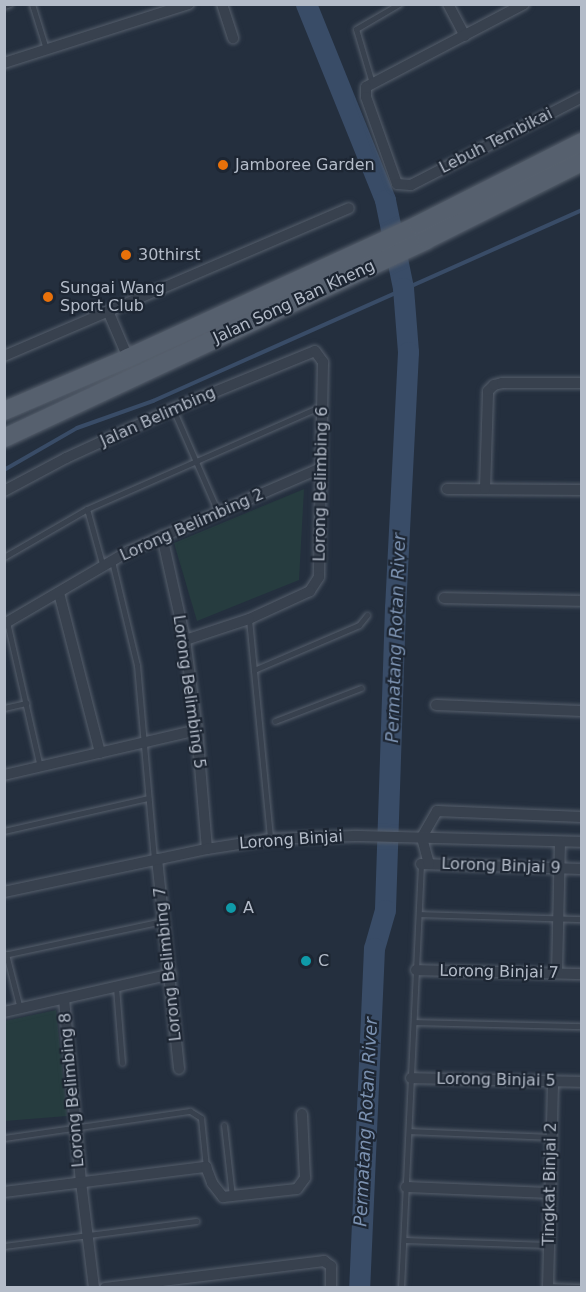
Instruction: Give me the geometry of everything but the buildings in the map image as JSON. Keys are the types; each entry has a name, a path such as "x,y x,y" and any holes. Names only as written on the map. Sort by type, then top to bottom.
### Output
{"main road":[{"name":"Jalan Song Ban Kheng","path":"422,233 582,142"},
{"name":"Jalan Song Ban Kheng","path":"4,411 378,253 582,162"},
{"name":"Jalan Song Ban Kheng","path":"4,438 378,253"}],"street":[{"path":"4,63 189,4"},
{"path":"222,4 233,38"},
{"path":"448,4 465,36"},
{"path":"372,84 465,36 510,8 524,4"},
{"name":"Lebuh Tembikai","path":"372,84 366,87 366,97 397,184 411,185 582,97"},
{"path":"4,356 349,208"},
{"path":"108,311 128,357"},
{"name":"Lorong Belimbing 6","path":"184,640 249,619 310,591 319,578 323,362 315,351"},
{"name":"Jalan Belimbing","path":"4,491 66,458 173,409 315,351"},
{"path":"485,489 488,391 494,385 502,383 582,383"},
{"name":"Lorong Belimbing 2","path":"6,623 107,564 162,536 321,468"},
{"path":"447,489 582,490"},
{"name":"Lorong Belimbing 5","path":"162,536 184,640 197,730 207,849"},
{"path":"59,593 100,753"},
{"path":"444,598 582,601"},
{"path":"436,705 582,711"},
{"path":"4,775 197,730"},
{"path":"425,864 416,837 437,811 582,817"},
{"name":"Lorong Binjai","path":"4,892 207,849 270,839 354,836 582,842"},
{"path":"557,973 560,842"},
{"name":"Lorong Belimbing 7","path":"156,860 171,974 179,1069"},
{"name":"Lorong Binjai 9","path":"425,864 582,869"},
{"name":"Lorong Binjai 7","path":"416,970 582,974"},
{"path":"4,1012 171,974"},
{"name":"Lorong Belimbing 8","path":"64,999 81,1182 94,1287"},
{"name":"Lorong Binjai 5","path":"411,1078 582,1082"},
{"name":"Tingkat Binjai 2","path":"548,1287 553,1081"},
{"path":"4,1191 206,1167 223,1197 297,1189 305,1178 302,1114"},
{"path":"406,1187 550,1193"},
{"path":"105,1287 324,1261 330,1266 331,1287"}],"lane":[{"path":"4,6 10,4"},
{"path":"32,4 46,49"},
{"path":"372,84 356,29 399,4"},
{"path":"4,557 87,509 322,406"},
{"path":"173,409 218,512"},
{"path":"87,509 107,564 137,665 148,798 156,860"},
{"path":"254,670 359,625 367,615"},
{"path":"249,619 270,839"},
{"path":"6,623 40,767"},
{"path":"275,721 361,688"},
{"path":"4,708 26,703"},
{"path":"5,830 148,798"},
{"path":"401,1287 419,914 425,864"},
{"path":"419,914 582,919"},
{"path":"20,1009 5,954 165,921"},
{"path":"116,987 122,1063"},
{"path":"414,1022 582,1026"},
{"path":"4,1138 190,1111 201,1118 206,1167"},
{"path":"224,1125 232,1196"},
{"path":"409,1131 551,1137"},
{"path":"4,1246 196,1221"},
{"path":"404,1240 549,1245"},
{"path":"548,1287 582,1287"}],"green space":[{"path":"304,489 299,580 197,621 174,543"},
{"path":"56,1010 67,1116 5,1121 5,1021"}],"waterway":[{"name":"Permatang Rotan River","path":"306,4 385,200 403,288 408,352 395,607 385,910 374,948 359,1288"},
{"path":"4,470 77,428 153,401 582,210"}],"place":[{"name":"Jamboree Garden","path":"223,165"},
{"name":"30thirst","path":"126,255"},
{"name":"Sungai Wang Sport Club","path":"48,297"},
{"name":"A","path":"231,908"},
{"name":"C","path":"306,961"}]}
